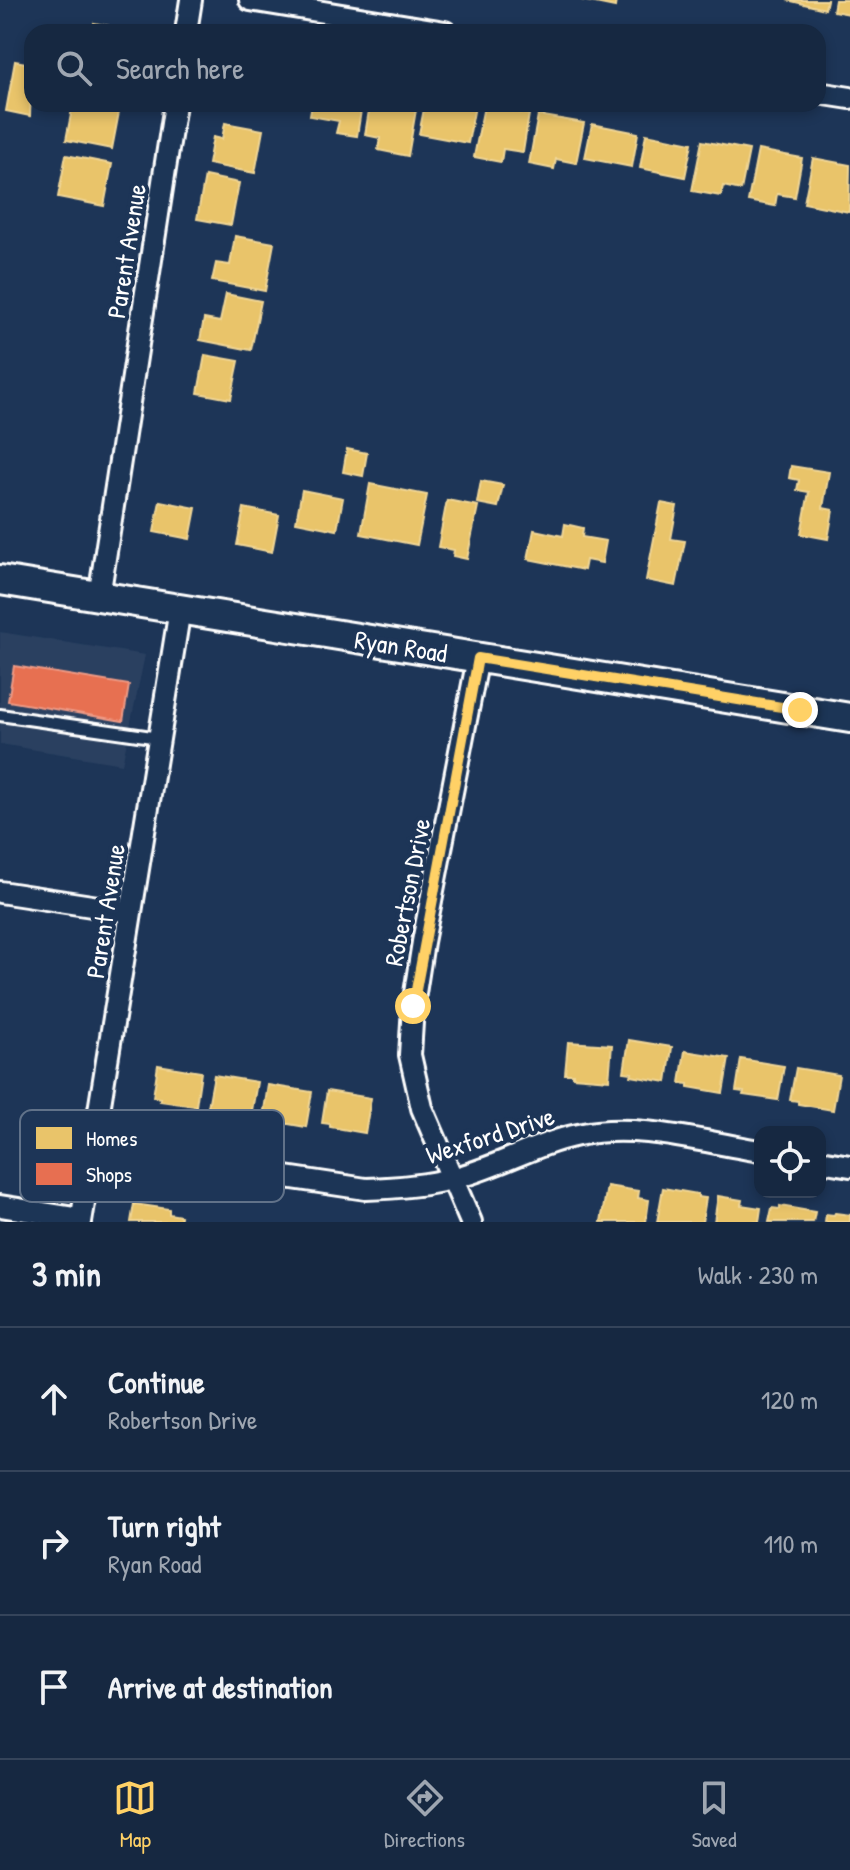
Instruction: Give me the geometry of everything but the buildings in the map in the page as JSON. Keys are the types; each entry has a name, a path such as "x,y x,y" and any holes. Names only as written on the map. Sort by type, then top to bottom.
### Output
{"main road":[{"name":"Ryan Road","path":"0,583 180,609 850,718"}],"street":[{"path":"187,24 191,0"},
{"path":"250,0 396,24"},
{"path":"826,94 850,98"},
{"name":"Parent Avenue","path":"99,597 174,112"},
{"name":"Parent Avenue","path":"99,1110 180,609"},
{"name":"Robertson Drive","path":"471,1222 422,1108 410,1055 413,1006 423,942 478,658"},
{"path":"0,892 131,912"},
{"name":"Wexford Drive","path":"284,1177 366,1189 402,1188 453,1179 541,1145 580,1134 620,1131 754,1150"},
{"path":"826,1162 850,1166"},
{"path":"0,1206 81,1220"}],"lane":[{"path":"0,715 159,738"}],"shaded area":[{"path":"0,632 145,655 122,764 0,744"}],"route":[{"path":"413,1006 478,658 800,710"}]}
